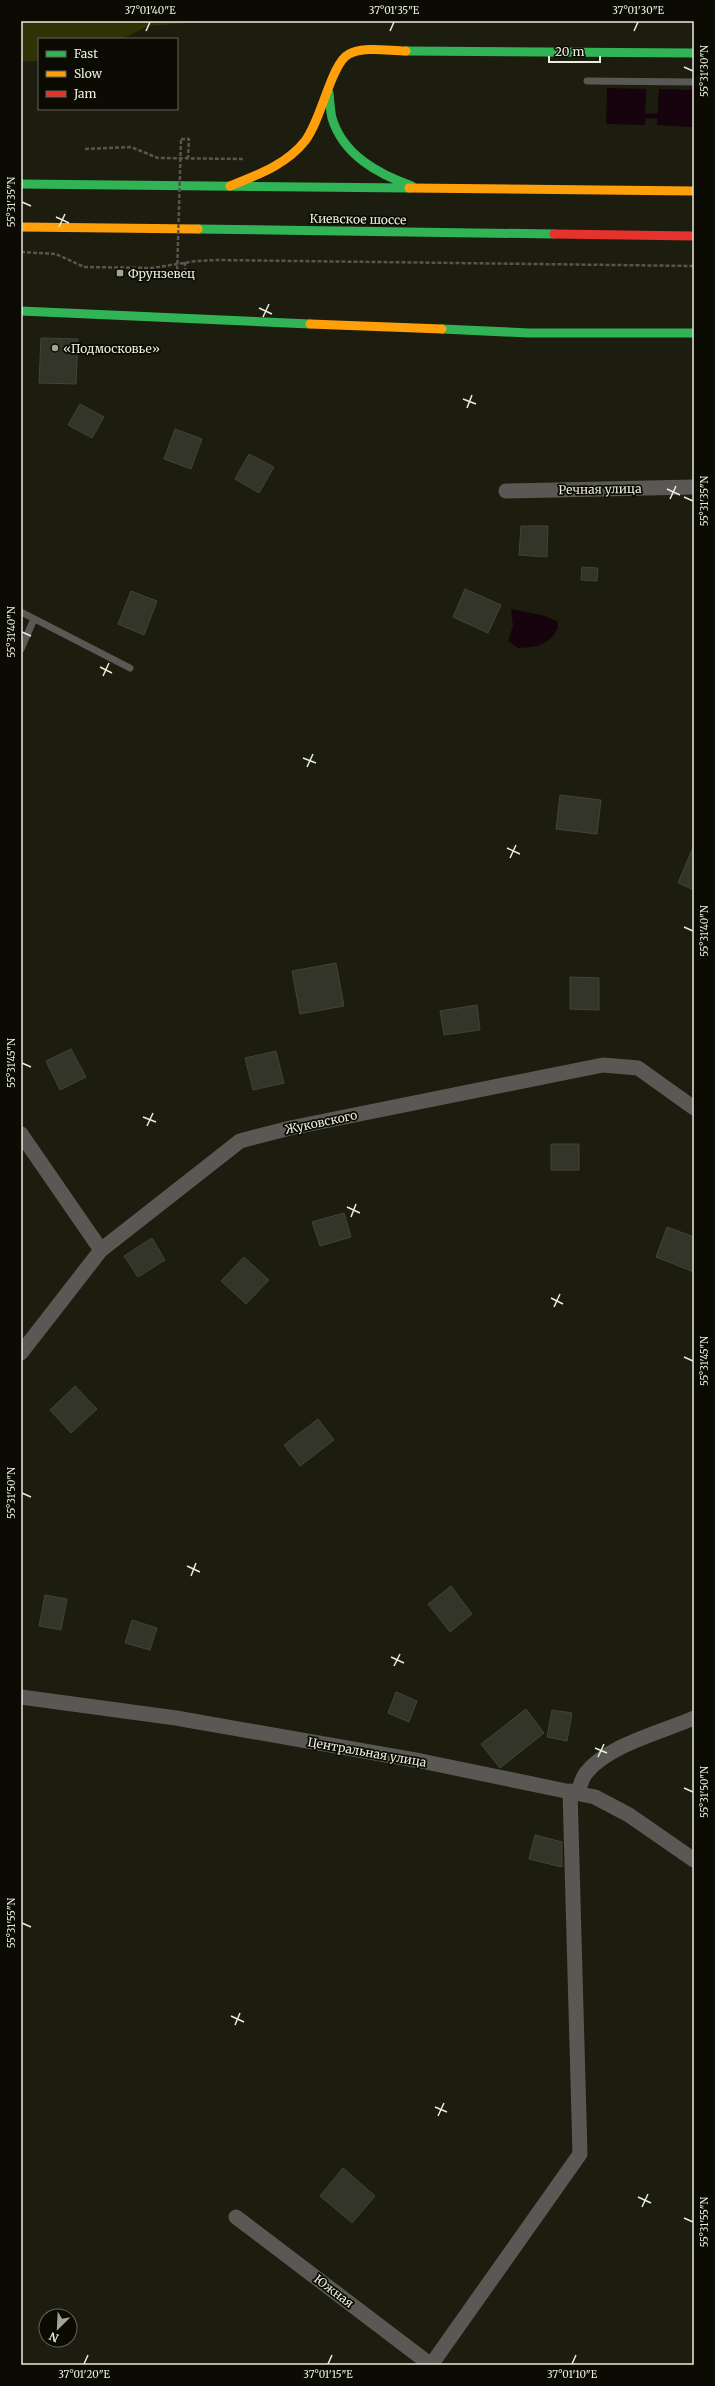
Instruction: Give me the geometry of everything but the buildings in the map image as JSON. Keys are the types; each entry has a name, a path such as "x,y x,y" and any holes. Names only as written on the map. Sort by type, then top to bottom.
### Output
{"main road":[{"path":"420,188 385,176 361,160 338,130 332,118 329,92 330,79 342,59 349,54 365,50 694,53"},
{"path":"229,186 270,170 293,155 316,124 329,92"},
{"path":"21,184 694,191"},
{"name":"Киевское шоссе","path":"21,227 694,236"},
{"path":"21,235 52,227"},
{"path":"21,310 529,333 694,333"}],"street":[{"name":"Речная улица","path":"506,491 694,487"},
{"name":"Жуковского","path":"21,1353 101,1250 240,1141 290,1128 603,1065 638,1068 694,1108"},
{"path":"21,1134 101,1250"},
{"name":"Центральная улица","path":"21,1697 191,1721 420,1761 595,1797 629,1815 694,1860"},
{"path":"431,2365 580,2154 574,1792 586,1774 600,1761 626,1746 694,1718"},
{"name":"Южная","path":"236,2217 431,2365"}],"lane":[{"path":"587,81 694,82"},
{"path":"21,612 130,668"},
{"path":"21,649 34,619"}],"path":[{"path":"185,262 185,276 177,276 181,139 188,139 188,158"},
{"path":"85,148 131,147 158,158 251,159"},
{"path":"21,252 56,254 84,267 152,268 185,262 232,261 694,266"}],"shaded area":[{"path":"21,21 211,21 148,26 124,38 38,38 38,61 21,62"},
{"path":"607,88 646,89 645,125 606,124"},
{"path":"659,89 694,90 694,127 657,125"},
{"path":"511,609 541,615 557,621 558,628 546,642 536,646 518,648 508,641 513,626"}],"waterway":[{"path":"646,116 665,116"}],"traffic: fast":[{"path":"406,51 694,53"},
{"path":"329,93 331,115 337,131 344,143 353,153 375,169 387,176 412,186"},
{"path":"21,184 409,188"},
{"path":"198,229 554,234"},
{"path":"21,311 310,324"},
{"path":"442,329 529,333 694,333"}],"traffic: slow":[{"path":"230,186 280,163 289,157 305,141 317,119 337,68 343,59 349,54 362,50 406,51"},
{"path":"409,188 694,191"},
{"path":"21,227 198,229"},
{"path":"310,324 442,329"}],"traffic: jam":[{"path":"554,234 694,236"}],"place":[{"name":"Фрунзевец","path":"120,273"},
{"name":"«Подмосковье»","path":"55,348"}]}
